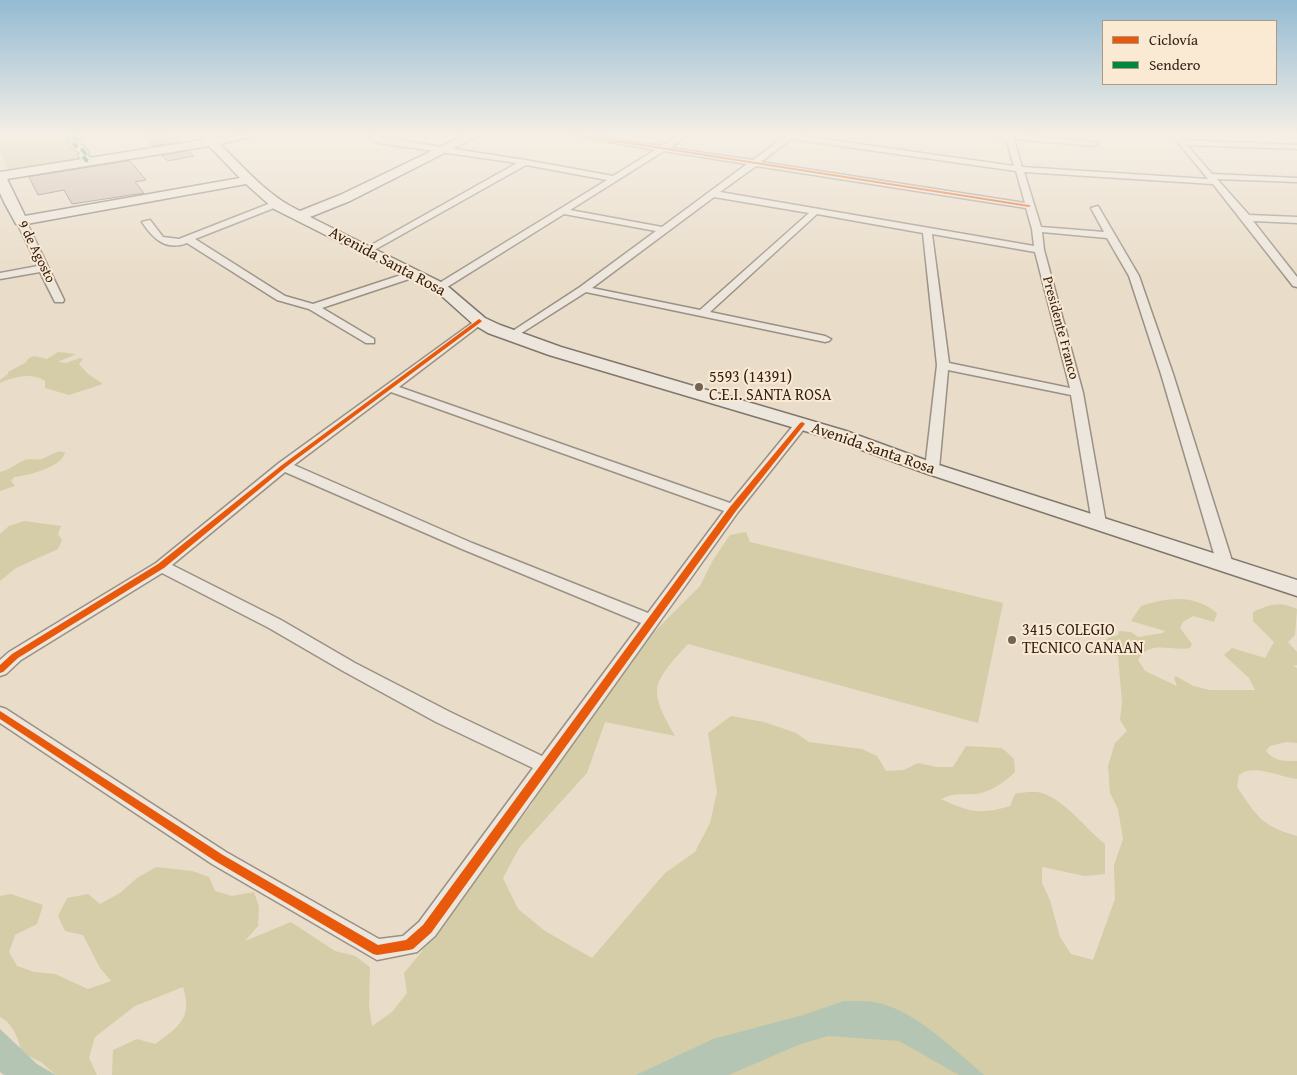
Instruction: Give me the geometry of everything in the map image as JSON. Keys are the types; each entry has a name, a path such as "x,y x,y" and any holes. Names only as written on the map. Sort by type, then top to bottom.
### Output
{"street":[{"name":"9 de Agosto","path":"4,185 59,300"},
{"path":"0,217 19,217 217,185"},
{"name":"Avenida Santa Rosa","path":"255,185 276,204 440,287 479,321 512,336 802,424 932,469 1297,588"},
{"path":"300,216 372,185"},
{"path":"369,250 484,185"},
{"path":"440,287 604,185"},
{"path":"512,336 584,289 725,185"},
{"path":"892,185 1029,206"},
{"name":"Presidente Franco","path":"1024,185 1037,229 1039,250 1077,393 1099,523"},
{"path":"1217,185 1246,218 1297,284"},
{"path":"714,194 1039,250"},
{"path":"148,222 158,240 164,242 189,240 276,204"},
{"path":"1095,208 1134,276 1167,374 1225,564"},
{"path":"562,211 664,230"},
{"path":"703,313 816,211"},
{"path":"1246,218 1297,220"},
{"path":"1037,229 1110,235"},
{"path":"926,230 943,364 932,469"},
{"path":"189,240 281,298 313,307 370,341"},
{"path":"1281,263 1297,264"},
{"path":"0,276 44,268"},
{"path":"313,307 414,274"},
{"path":"584,289 825,339"},
{"path":"0,670 15,656 161,566 284,466 479,321"},
{"path":"943,364 1077,393"},
{"path":"391,388 733,509"},
{"path":"0,714 219,858 377,950 409,945 428,929 733,509 802,424"},
{"path":"284,466 458,542 652,620"},
{"path":"161,566 274,624 349,667 443,716 546,766"}],"shaded area":[{"path":"58,352 76,354 58,362 66,363 80,358 83,359 79,364 88,374 103,384 69,395 45,388 45,381 29,376 17,377 0,383 0,380 8,372 25,363 29,358 34,356 47,359"},
{"path":"62,451 60,452 65,452 58,462 44,470 14,477 11,481 15,486 0,491 0,472 25,460 42,459"},
{"path":"24,521 61,526 58,534 62,540 58,549 16,568 0,581 0,534 9,526"},
{"path":"746,532 750,542 1003,603 978,723 688,644 665,671 658,683 657,689 660,707 675,736 605,722 587,773 519,848 503,878 518,909 545,931 592,958 665,873 695,852 710,823 717,792 708,733 731,716 764,722 796,733 809,742 862,749 877,756 886,771 904,770 918,763 936,767 953,767 966,746 1002,748 1014,759 1015,772 1011,776 986,792 954,795 941,799 959,807 975,811 991,811 1010,806 1015,794 1043,793 1063,805 1105,844 1105,874 1085,876 1042,867 1042,883 1050,900 1060,937 1071,954 1093,960 1115,899 1114,865 1123,839 1118,809 1110,793 1108,766 1115,743 1127,731 1120,720 1122,702 1118,656 1110,653 1104,642 1108,638 1118,635 1119,631 1131,632 1138,637 1163,633 1165,631 1131,621 1141,606 1171,599 1190,600 1208,607 1217,613 1214,622 1193,616 1183,622 1180,628 1192,644 1190,648 1155,648 1149,650 1138,660 1145,671 1177,686 1174,678 1176,676 1193,686 1210,690 1255,690 1249,678 1224,655 1232,648 1265,658 1274,642 1253,621 1253,612 1270,605 1285,605 1297,609 1295,635 1288,642 1297,652 1297,665 1293,666 1297,668 1297,743 1286,742 1270,746 1266,751 1276,759 1297,761 1297,779 1252,770 1239,775 1237,787 1255,813 1267,824 1297,836 1297,1075 112,1075 113,1050 137,1039 155,1044 171,1032 182,1020 186,1006 183,987 135,1006 95,1037 89,1058 97,1075 56,1075 41,1062 22,1053 12,1028 0,1017 0,896 11,894 43,905 37,924 15,935 9,952 17,966 34,972 55,974 88,989 111,981 100,968 83,935 65,931 58,916 67,898 88,894 100,904 120,893 137,878 156,867 192,871 209,877 215,891 232,896 254,892 259,907 258,926 245,941 291,922 335,951 355,956 370,967 369,1006 372,1026 392,1012 407,993 404,973 420,954 434,930 533,803 545,774 635,651 700,586 713,560 730,535"},
{"path":"844,1001 878,1003 910,1016 936,1034 984,1075 959,1075 899,1041 828,1036 798,1045 729,1075 636,1075 713,1039 803,1015"},
{"path":"0,1029 37,1064 56,1075 4,1075 0,1072"}],"building":[{"path":"33,185 138,185 144,193 72,204 64,190 38,195"}],"cycle path":[{"path":"895,185 1029,206"},
{"path":"0,670 15,656 161,566 284,466 479,321"},
{"path":"0,714 219,858 377,950 409,945 427,929 733,509 802,424"}],"place":[{"name":"5593 (14391) C.E.I. SANTA ROSA","path":"699,387"},
{"name":"3415 COLEGIO TECNICO CANAAN","path":"1012,640"}]}
